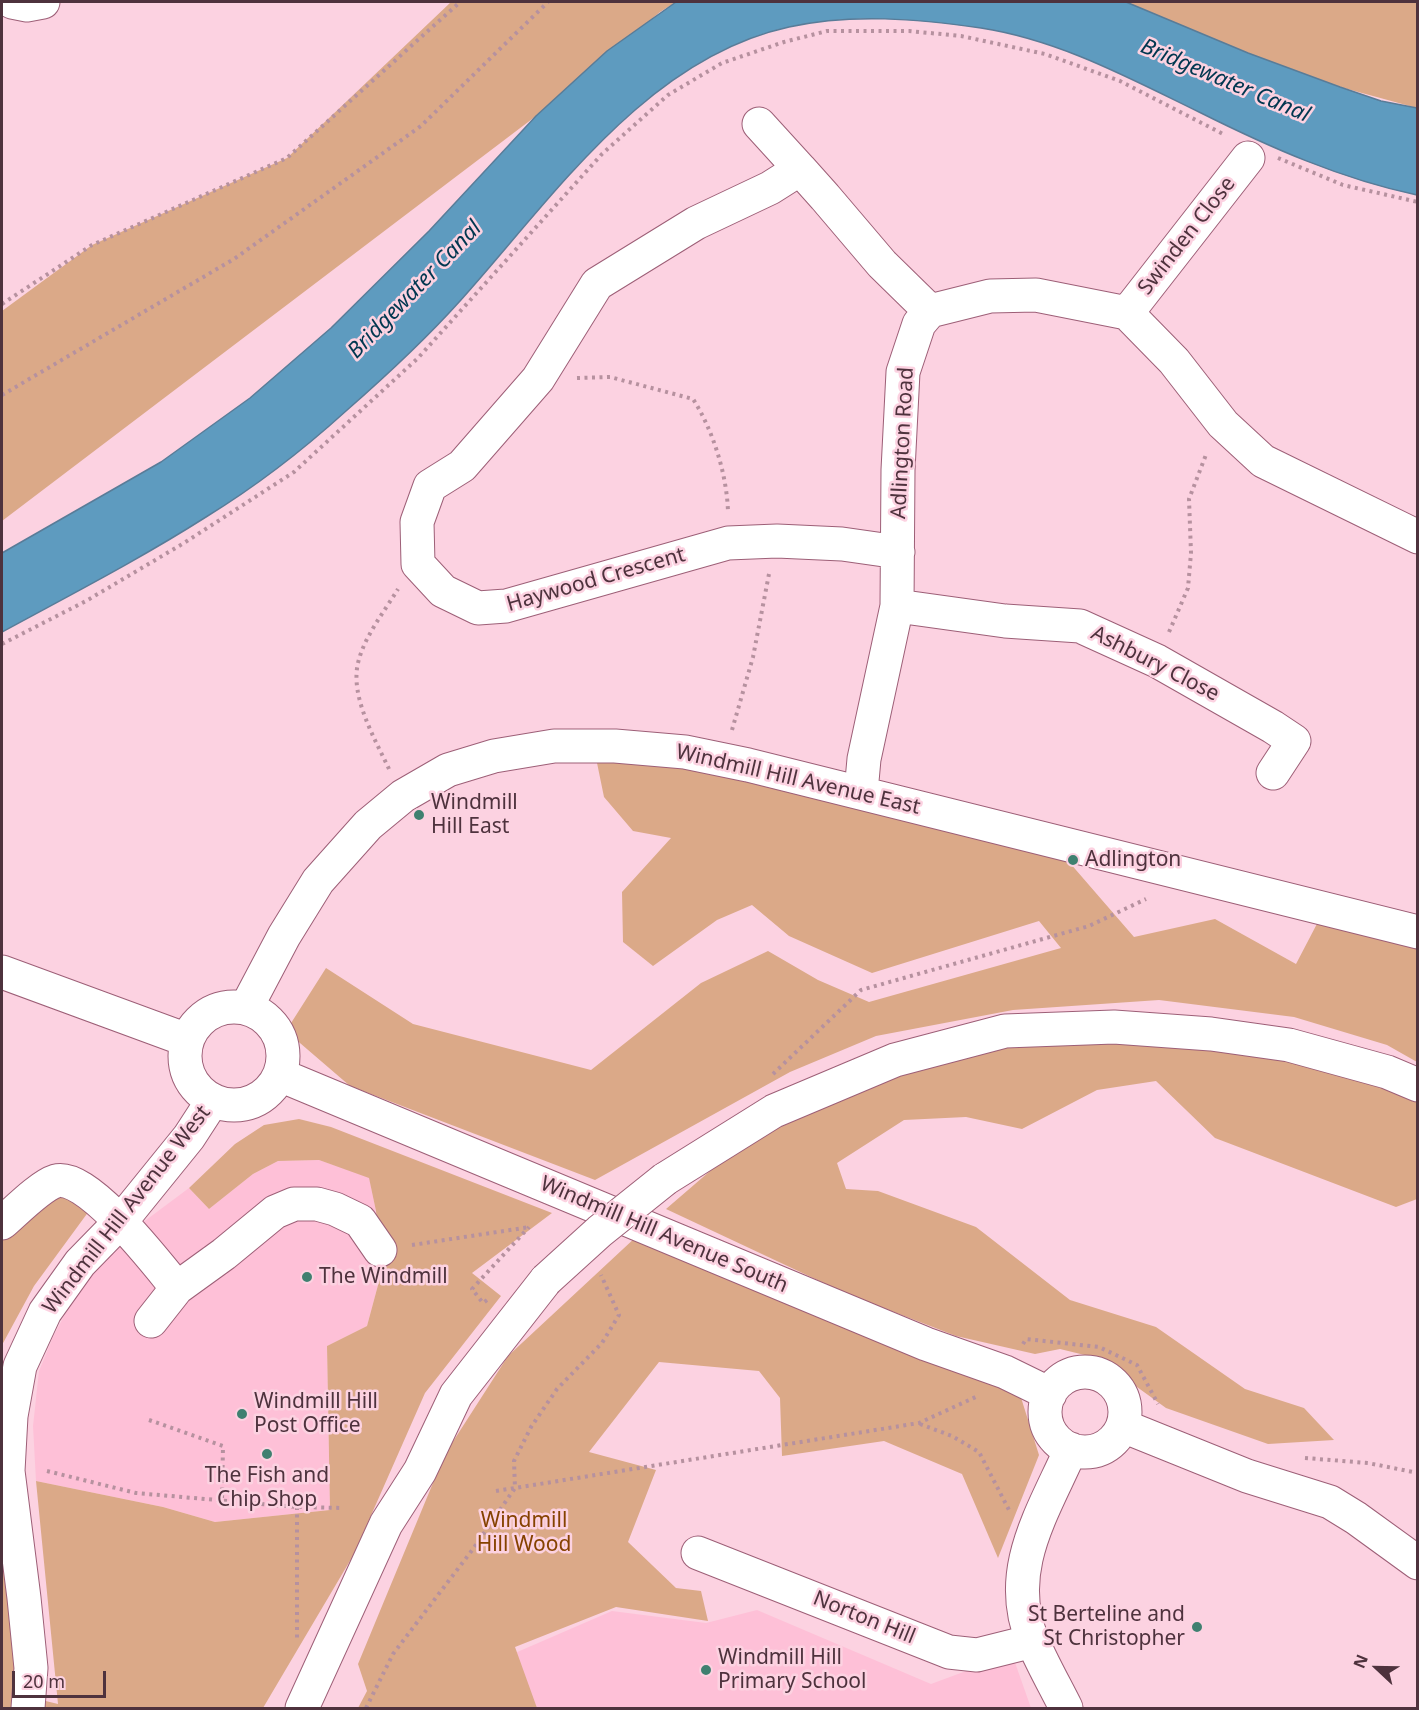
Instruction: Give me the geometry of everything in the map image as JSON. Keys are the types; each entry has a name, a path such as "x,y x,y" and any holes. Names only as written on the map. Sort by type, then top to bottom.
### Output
{"street":[{"path":"12,2 27,5 43,2"},
{"path":"759,124 825,196 882,264 930,311 990,296 1036,295 1127,313 1174,361 1223,423 1263,461 1418,537"},
{"name":"Swinden Close","path":"1127,313 1248,158"},
{"path":"418,564 417,522 430,486 462,466 538,379 597,284 696,223 770,188 800,169"},
{"name":"Adlington Road","path":"861,792 864,759 897,606 898,470 903,372 919,324 930,311"},
{"name":"Haywood Crescent","path":"418,564 443,591 478,608 506,606 728,543 777,541 842,544 898,552"},
{"name":"Ashbury Close","path":"897,606 1005,621 1080,626 1157,661 1294,741 1273,773"},
{"name":"Windmill Hill Avenue East","path":"246,1008 284,936 318,881 368,825 403,796 448,770 494,756 554,746 615,746 685,752 861,792 1418,932"},
{"path":"2,972 187,1040"},
{"path":"225,1008 246,1008 262,1015 278,1034 284,1059 280,1075 271,1089 259,1098 244,1104 228,1105 213,1100 201,1092 189,1075 185,1054 187,1040 194,1027 204,1016 225,1008"},
{"path":"302,1708 386,1524 420,1471 456,1395 546,1280 600,1231 665,1179 774,1111 895,1060 1005,1031 1114,1027 1211,1034 1289,1045 1388,1072 1418,1085"},
{"name":"Windmill Hill Avenue South","path":"280,1075 926,1344 1005,1372 1050,1394"},
{"name":"Windmill Hill Avenue West","path":"28,1708 31,1668 8,1471 11,1416 20,1366 45,1312 80,1263 121,1221 189,1137 213,1100"},
{"path":"2,1223 44,1187 58,1180 76,1185 121,1221 177,1288"},
{"path":"151,1321 177,1288 224,1254 275,1212 294,1204 317,1204 335,1209 360,1221 381,1250"},
{"path":"1082,1372 1095,1373 1107,1378 1124,1400 1125,1413 1122,1426 1116,1437 1107,1445 1089,1451 1071,1449 1059,1442 1049,1426 1046,1406 1050,1394 1058,1383 1082,1372"},
{"path":"1122,1426 1247,1476 1330,1502 1418,1563"},
{"path":"1066,1708 1033,1641 1022,1593 1028,1548 1071,1449"},
{"path":"325,1708 404,1529 420,1471"},
{"name":"Norton Hill","path":"698,1552 950,1652 977,1655 1033,1641"}],"path":[{"path":"2,304 92,245 287,158 460,2"},
{"path":"2,395 234,259 421,126 548,2"},
{"path":"538,379 610,377 693,399 706,419 728,489 728,543"},
{"path":"1157,661 1188,588 1191,553 1190,499 1206,453 1223,423"},
{"path":"729,740 753,657 777,541"},
{"path":"378,742 364,713 357,685 358,663 367,641 403,582 418,564"},
{"path":"770,1077 861,990 1089,926 1152,896 1162,869"},
{"path":"381,1250 530,1227 472,1289"},
{"path":"366,1708 393,1654 473,1549 515,1488 514,1461 531,1427 557,1389 602,1343 619,1315 600,1274"},
{"path":"1022,1346 1026,1339 1099,1347 1109,1351 1137,1365 1162,1414"},
{"path":"496,1491 919,1423 981,1395"},
{"path":"149,1420 224,1446 222,1501"},
{"path":"919,1423 952,1436 979,1452 1014,1520"},
{"path":"1304,1458 1368,1463 1418,1473"},
{"path":"47,1471 136,1493 297,1507 343,1508"},
{"path":"297,1507 297,1643"}],"shaded area":[{"path":"319,1160 369,1177 376,1211 381,1274 367,1326 327,1346 330,1510 215,1522 163,1507 36,1481 33,1426 39,1371 53,1337 75,1295 122,1238 189,1188 209,1209 253,1174 278,1161"},
{"name":"Windmill Hill Primary School","path":"757,1610 931,1684 1012,1654 1031,1708 530,1708 508,1656 612,1611 706,1623"}],"green space":[{"path":"451,2 676,2 660,12 536,116 2,521 2,311 92,245 287,158"},
{"path":"1126,2 1417,2 1417,108 1340,87 1248,53"},
{"path":"596,758 703,768 1063,855 1134,937 1215,919 1296,964 1320,918 1417,943 1417,1062 1387,1045 1294,1017 1159,1000 1013,1010 876,1036 790,1072 595,1180 350,1086 286,1031 326,968 413,1024 591,1070 701,983 768,951 818,980 869,1002 1061,948 1039,921 872,973 789,936 752,905 717,920 653,966 623,942 622,892 671,838 633,831 604,797"},
{"path":"1137,1036 1256,1049 1363,1076 1417,1099 1417,1199 1396,1207 1215,1138 1156,1081 1097,1090 1022,1129 966,1117 904,1120 837,1163 846,1189 878,1191 976,1227 1070,1300 1156,1327 1245,1389 1304,1408 1334,1440 1268,1444 1166,1408 1097,1358 1060,1349 1035,1354 956,1336 845,1293 666,1209 731,1153 830,1097 934,1057 1022,1041"},
{"path":"299,1119 331,1127 552,1213 472,1273 501,1296 425,1393 354,1554 263,1708 2,1708 2,1546 21,1695 58,1704 36,1481 163,1507 215,1522 330,1510 327,1346 367,1326 381,1274 376,1211 369,1178 319,1160 278,1161 253,1174 209,1209 189,1188 235,1144 264,1125"},
{"path":"60,1191 89,1211 34,1286 2,1345 2,1241"},
{"name":"Windmill Hill Wood","path":"637,1236 1018,1388 1039,1455 998,1558 962,1474 884,1441 782,1456 780,1398 759,1371 659,1362 589,1452 656,1470 628,1542 676,1588 701,1591 708,1621 616,1607 515,1647 537,1708 358,1708 367,1691 358,1664 445,1454 508,1356"}],"water":[{"name":"Bridgewater Canal","path":"676,2 1126,2 1248,53 1340,87 1381,101 1417,108 1417,195 1361,180 1306,161 1093,62 1038,41 981,28 909,20 837,20 789,27 738,43 690,69 646,100 605,137 419,344 376,385 296,454 242,493 181,532 2,632 2,553 161,462 250,398 331,328 429,231 536,116 607,51"}],"place":[{"name":"Windmill Hill East","path":"419,815"},
{"name":"Adlington","path":"1073,860"},
{"name":"The Windmill","path":"307,1277"},
{"name":"Windmill Hill Post Office","path":"242,1414"},
{"name":"The Fish and Chip Shop","path":"267,1454"},
{"name":"St Berteline and St Christopher","path":"1197,1627"},
{"name":"Windmill Hill Primary School","path":"706,1670"}]}
